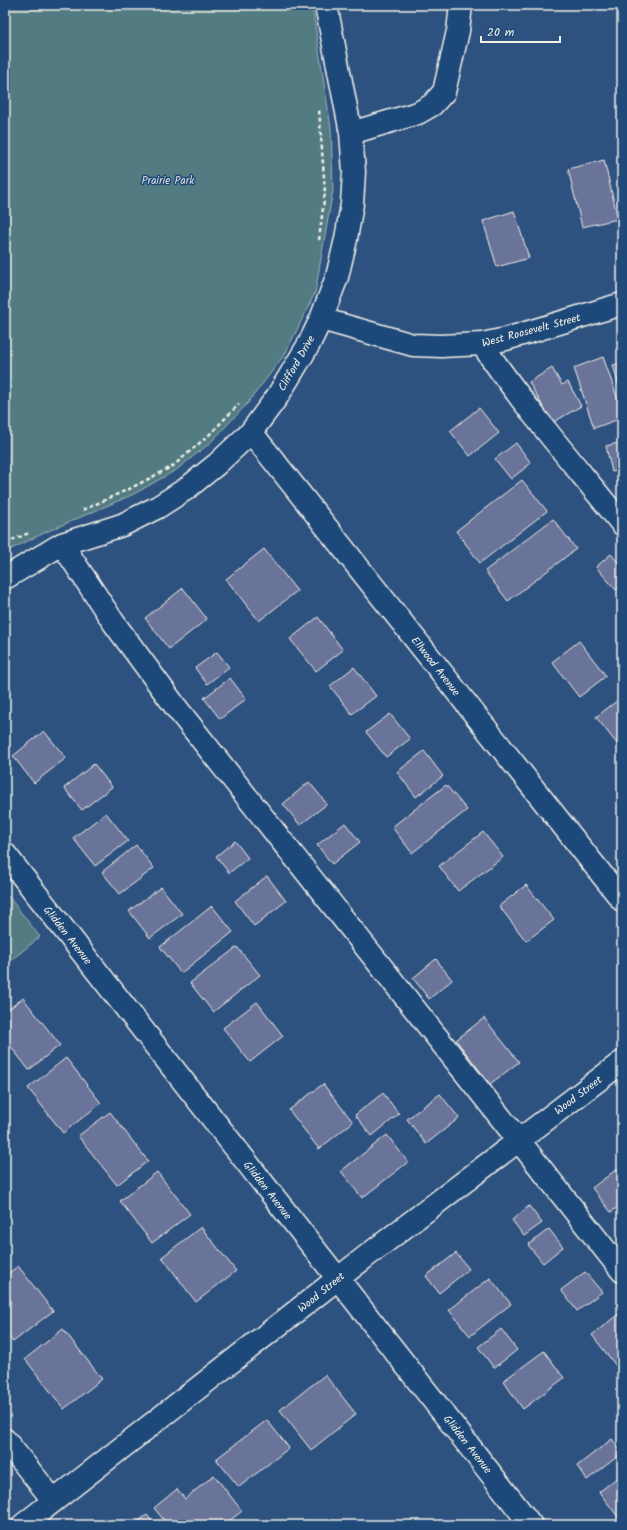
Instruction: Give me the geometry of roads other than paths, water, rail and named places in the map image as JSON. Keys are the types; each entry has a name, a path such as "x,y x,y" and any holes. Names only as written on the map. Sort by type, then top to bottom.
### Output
{"street":[{"name":"Clifford Drive","path":"5,578 62,544 122,525 158,507 186,489 251,432 277,397 309,344 321,319 337,277 352,204 354,172 351,133 326,5"},
{"path":"351,133 418,113 432,105 444,92 458,31 461,5"},
{"name":"West Roosevelt Street","path":"321,319 414,345 441,346 482,344 506,339 622,304"},
{"path":"482,344 499,370 622,524"},
{"name":"Ellwood Avenue","path":"251,432 622,900"},
{"path":"62,544 114,623 176,706 622,1271"},
{"name":"Glidden Avenue","path":"5,854 531,1525"},
{"name":"Wood Street","path":"22,1525 338,1279 622,1062"},
{"path":"5,1440 54,1500"}],"park label":[{"name":"Prairie Park","path":"168,180"}]}
